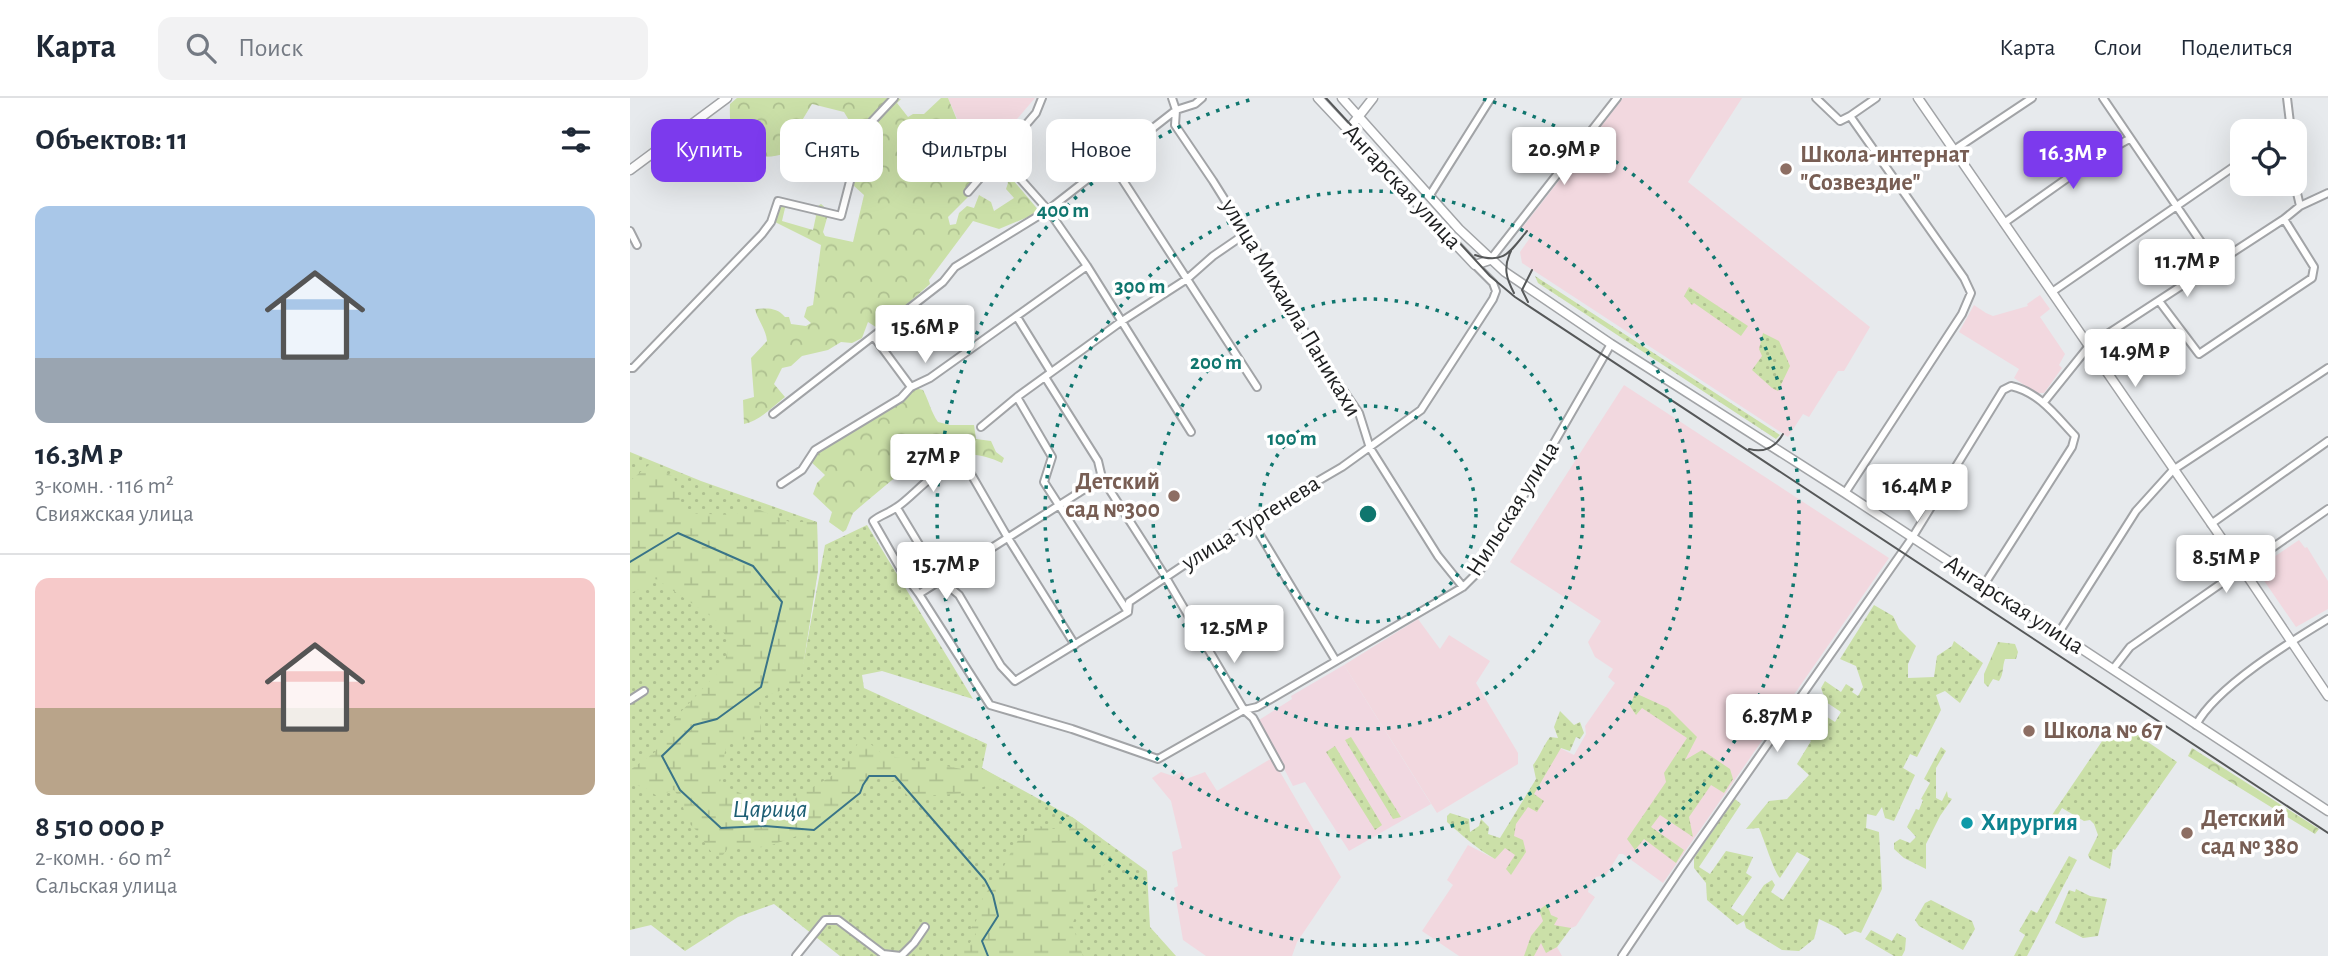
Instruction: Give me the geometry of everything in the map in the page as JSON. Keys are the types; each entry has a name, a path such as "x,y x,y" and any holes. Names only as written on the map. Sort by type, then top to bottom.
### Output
{"main road":[{"path":"630,170 727,98"},
{"name":"Ангарская улица","path":"1318,98 1482,265 1844,493 2328,811"},
{"name":"Ангарская улица","path":"1342,98 1459,229 1482,265"},
{"path":"1348,130 1373,98"},
{"path":"1917,98 2328,696"}],"street":[{"path":"630,368 633,368 762,234 771,222 778,201 841,216 863,131 894,98"},
{"path":"1032,119 1042,98"},
{"name":"улица Михаила Паникахи","path":"1172,98 1176,110 1175,125 1285,296 1314,348 1359,413 1370,448 1438,556 1463,587"},
{"path":"1156,126 1176,110 1195,104 1202,98"},
{"path":"1430,195 1491,98"},
{"path":"1482,265 1617,98"},
{"path":"1816,98 1840,121 1876,98"},
{"path":"1954,150 2032,98"},
{"path":"2103,98 2216,264"},
{"path":"2287,98 2290,119"},
{"path":"1844,493 1962,314 1971,293 1964,278 1850,116"},
{"path":"2004,223 2100,155 2129,139"},
{"path":"2052,292 2230,169"},
{"path":"968,192 977,182"},
{"path":"1023,182 1048,210 1087,266 1191,432"},
{"path":"773,414 943,282 955,267 1048,210 1081,182"},
{"path":"1124,182 1257,387"},
{"path":"2044,402 2089,346 2300,206 2328,193"},
{"path":"2298,196 2300,206"},
{"path":"2160,301 2199,354 2312,278 2314,267 2284,219"},
{"path":"630,232 637,245"},
{"path":"981,427 1048,374 1187,279 1213,256 1245,234"},
{"name":"улица Тургенева","path":"940,579 959,595 1001,666 1015,681 1128,611 1129,602 1165,576 1251,520 1330,475 1421,411 1493,299 1496,291 1482,265"},
{"path":"781,484 802,470 815,450 901,398 911,387 930,378 1087,266"},
{"path":"1017,317 1098,461 1102,478 1165,576 1244,709 1253,718 1280,767"},
{"path":"874,337 911,387"},
{"name":"Нильская улица","path":"919,594 990,705 1072,729 1158,759 1244,709 1257,706 1463,587 1482,568 1611,344"},
{"path":"2058,634 2136,511 2173,470 2328,368"},
{"path":"1622,956 1912,538 2003,390 2011,386 2020,388 2044,402 2075,436 2071,447 1984,585"},
{"path":"1017,397 1052,457 1044,482 1128,611"},
{"path":"2211,524 2328,441"},
{"path":"1075,645 1008,538 971,474 962,467 946,469 897,508 873,521 900,568 919,594 940,579 1008,538 1059,507 1102,478"},
{"path":"897,508 940,579"},
{"path":"2113,669 2130,647 2328,509"},
{"path":"1251,520 1336,661"},
{"path":"2196,725 2214,700 2290,642 2328,619"},
{"path":"630,699 645,691"},
{"path":"796,956 825,920 838,920 883,954 901,956 925,927"}],"shaded area":[{"path":"948,98 1035,98 1017,119 957,119"},
{"path":"1623,98 1742,98 1688,182 1870,327 1844,371 1838,371 1809,417 1803,414 1788,437 1522,263 1520,252 1532,235 1522,228"},
{"path":"2040,295 2050,309 2040,317 2065,354 2059,365 2062,368 2044,393 2036,393 2014,378 2019,369 1959,332 1974,305 1993,316 2028,306 2027,304"},
{"path":"1624,385 1889,558 1663,883 1623,854 1619,854 1606,875 1596,877 1589,887 1588,892 1595,897 1576,926 1571,928 1557,947 1562,956 1459,956 1422,931 1453,885 1447,880 1468,845 1493,858 1556,746 1574,755 1586,734 1585,726 1615,683 1608,677 1613,669 1595,657 1588,642 1601,621 1510,562"},
{"path":"2299,540 2307,547 2328,581 2328,609 2296,627 2256,569"},
{"path":"1418,619 1440,649 1449,635 1490,661 1476,683 1518,753 1518,764 1437,813 1344,665"},
{"path":"1344,665 1431,804 1349,851 1305,782 1293,786 1259,720 1292,699 1291,696"},
{"path":"1272,758 1341,877 1297,942 1292,956 1206,956 1183,940 1174,888 1178,886 1172,852 1182,848 1171,801 1152,778 1161,772 1173,776 1182,772 1186,779 1205,772 1217,791"}],"green space":[{"path":"737,98 897,98 901,99 897,103 908,117 924,114 941,98 948,98 957,119 897,119 897,182 971,182 967,190 970,195 948,217 950,225 956,224 959,213 967,206 974,208 979,195 991,202 994,211 1014,198 1006,189 1008,182 1015,182 1040,212 999,229 973,221 929,280 930,284 879,329 868,322 862,338 852,343 841,342 828,350 802,356 791,366 782,368 774,384 785,397 761,417 744,424 743,400 754,397 751,358 767,341 755,309 775,310 789,317 791,324 806,326 811,323 804,317 807,307 813,305 821,245 775,222 779,203 795,201 797,209 785,208 782,221 813,230 816,216 812,210 821,204 829,211 823,232 825,236 853,242 864,195 853,182 883,182 883,119 848,119 844,112 812,104 803,119 780,119 780,154 766,156 766,119 730,119 730,104"},
{"path":"1535,276 1780,435 1776,439 1538,283"},
{"path":"1689,287 1748,326 1741,336 1694,303 1692,305 1684,296"},
{"path":"1763,333 1779,341 1790,366 1778,391 1752,370 1762,356 1759,349"},
{"path":"911,387 923,390 938,422 974,425 976,439 991,441 996,452 1004,458 1002,463 972,455 957,457 943,465 932,460 922,460 898,475 853,513 843,532 829,522 832,512 813,494 817,483 825,475 809,460 815,450 901,398"},
{"path":"630,452 701,481 817,522 818,568 803,665 825,545 867,525 973,699 882,671 862,675 864,688 987,744 982,768 1072,817 1147,871 1150,927 1176,956 840,956 774,904 738,917 685,951 651,925 630,930"},
{"path":"650,464 674,477 683,513 733,515 752,507 790,522 817,522 818,571 800,684 759,698 761,734 726,745 720,784 776,809 840,771 862,737 884,755 962,769 982,768 1001,779 970,793 922,796 911,800 895,780 887,783 883,778 869,779 858,799 817,834 798,836 763,847 728,848 723,855 714,856 687,821 681,800 674,790 657,796 630,783 630,770 655,752 676,717 723,667 730,643 715,619 656,579 630,594 630,481"},
{"path":"1874,605 1893,616 1899,629 1916,646 1908,664 1908,678 1934,677 1937,656 1952,646 1954,641 1983,663 1960,703 1945,691 1936,695 1941,710 1917,757 1910,754 1903,768 1915,775 1894,821 1885,818 1882,807 1876,816 1867,814 1866,828 1879,832 1882,889 1861,933 1855,931 1845,935 1838,928 1819,919 1814,939 1799,951 1782,950 1746,928 1744,921 1737,925 1707,900 1706,883 1694,868 1694,858 1735,799 1741,804 1699,867 1710,874 1726,851 1753,857 1746,873 1752,877 1731,908 1743,916 1764,885 1772,880 1775,885 1771,892 1783,900 1810,859 1797,852 1780,878 1759,828 1746,829 1769,801 1787,799 1809,775 1797,764 1811,741 1794,724 1809,699 1812,702 1810,706 1835,722 1841,712 1826,702 1821,688 1825,681 1841,692 1846,684 1854,689 1852,692 1858,696 1863,687 1856,666 1840,659"},
{"path":"1998,642 2015,644 2018,652 2016,659 2005,659 1999,681 1993,679 1988,687 1984,683 1984,674"},
{"path":"1635,693 1668,708 1697,737 1685,760 1702,750 1730,769 1733,779 1724,793 1711,785 1689,817 1693,837 1660,815 1651,827 1684,850 1676,863 1644,839 1635,850 1627,839 1666,782 1664,773 1687,738 1642,708 1636,715 1630,706"},
{"path":"1560,711 1574,725 1580,722 1584,733 1580,739 1576,737 1570,751 1561,748 1534,794 1544,801 1537,812 1528,807 1516,824 1514,836 1523,840 1526,852 1511,875 1506,869 1515,855 1505,848 1495,859 1447,822 1447,816 1450,813 1469,819 1470,832 1479,826 1481,819 1489,827 1488,834 1500,838 1536,779 1533,765 1550,737 1558,738 1554,727"},
{"path":"2129,729 2177,762 2115,850 2113,849 2110,869 2090,859 2088,855 2098,835 2090,820 2084,821 2062,808 2056,818 2052,815 2109,731 2113,730 2124,737"},
{"path":"1351,737 1401,817 1393,819 1345,740"},
{"path":"1335,746 1382,825 1375,830 1326,752"},
{"path":"1941,747 1946,751 1936,768 1936,798 1942,801 1947,791 1948,797 1952,799 1926,844 1926,869 1904,858 1894,849 1894,843 1900,839 1910,843 1916,837 1907,827 1916,809 1919,810 1923,800 1921,799 1930,783 1924,779"},
{"path":"2192,748 2319,829 2315,834 2188,756"},
{"path":"1072,817 1101,838 1108,849 1098,888 1072,924 1083,956 958,956 957,947 969,944 976,934 971,928 976,921 983,897 1000,874 1015,844 1033,824 1059,829 1069,826 1073,822"},
{"path":"2069,856 2077,860 2027,956 2014,956 2025,935 2019,931 2031,910 2037,913"},
{"path":"2076,889 2090,896 2107,899 2098,936 2083,938 2055,923 2069,890 2075,892"},
{"path":"1931,900 1972,921 1975,929 1963,950 1919,926 1915,920 1925,903"},
{"path":"1547,904 1551,915 1558,918 1554,925 1571,928 1557,947 1546,953 1541,943 1534,956 1524,956 1531,936 1543,921 1539,910"},
{"path":"1871,930 1892,941 1897,933 1906,938 1902,956 1894,956 1865,939"}],"waterway":[{"name":"Царица","path":"630,562 678,533 753,566 782,602 761,687 717,719 694,725 662,756 680,790 721,828 765,826 814,830 860,793 869,776 895,776 985,880 993,895 998,916 982,941 988,956"}],"tram line":[{"path":"1326,98 1490,276 1515,297 2328,833"},
{"path":"1475,255 1485,258 1505,255 1527,231"},
{"path":"1511,251 1506,272 1514,293"},
{"path":"1528,302 1522,290 1532,270"},
{"path":"1749,449 1769,448 1783,434"}],"place":[{"name":"Школа-интернат \"Созвездие\"","path":"1786,169"},
{"name":"Детский сад №300","path":"1174,496"},
{"name":"Школа № 67","path":"2029,731"},
{"name":"Хирургия","path":"1967,823"},
{"name":"Детский сад № 380","path":"2187,833"}]}
